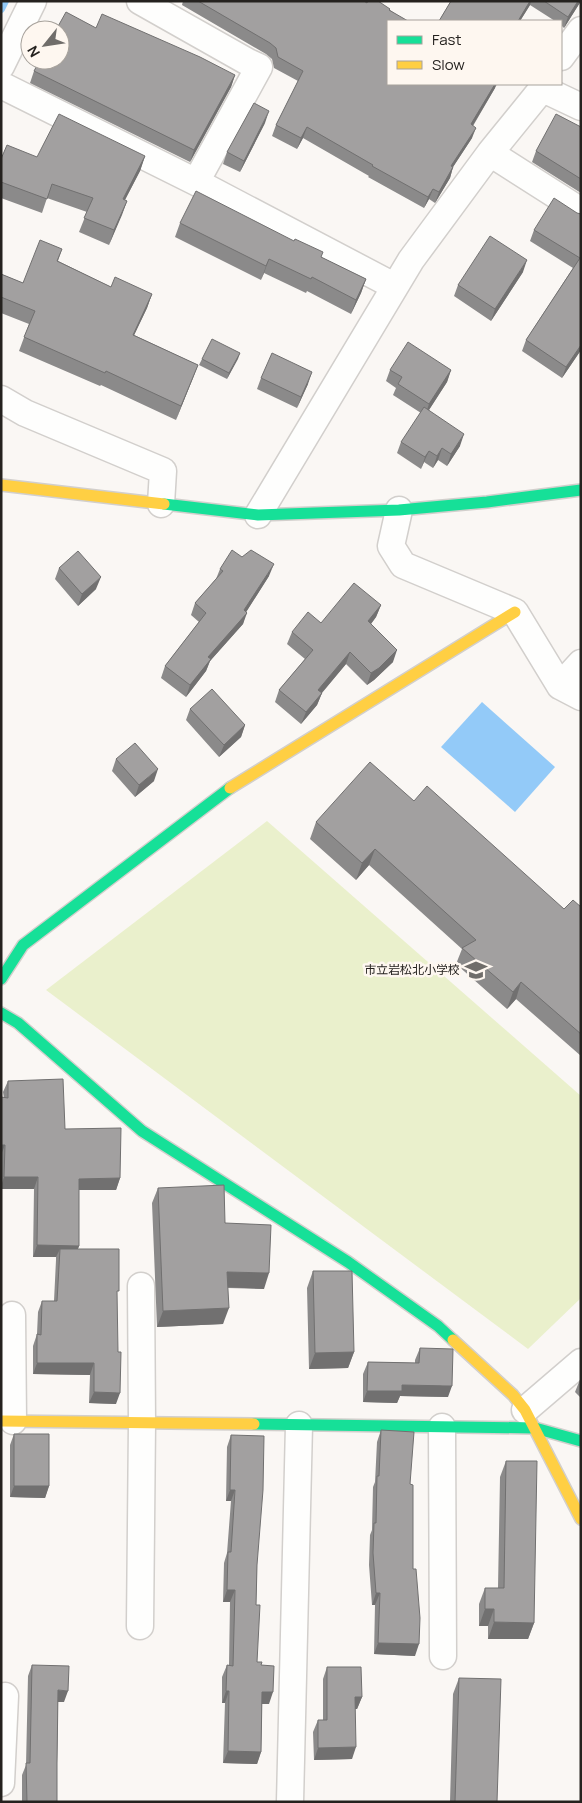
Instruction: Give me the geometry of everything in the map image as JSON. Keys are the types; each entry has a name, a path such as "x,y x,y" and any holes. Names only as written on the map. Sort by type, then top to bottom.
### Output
{"street":[{"path":"1,66 34,1"},
{"path":"140,1 259,67 196,182"},
{"path":"562,56 581,30"},
{"path":"1,85 196,182 394,286"},
{"path":"258,516 394,286 490,153 544,86 581,107"},
{"path":"490,153 581,211"},
{"path":"1,399 25,413 163,471 161,504"},
{"path":"1,485 258,516 399,510 487,502 581,490"},
{"path":"399,510 391,546 403,565 515,612 570,691"},
{"path":"1,979 23,945 233,785 515,612"},
{"path":"570,691 581,663"},
{"path":"1,1014 18,1022 142,1130 348,1262 438,1326 513,1396 530,1419 581,1519"},
{"path":"140,1626 141,1286"},
{"path":"12,1315 7,1422 442,1427 530,1419 581,1441"},
{"path":"530,1419 581,1362"},
{"path":"290,1802 299,1425"},
{"path":"442,1427 443,1656"},
{"path":"1,1783 5,1696"}],"green space":[{"path":"267,821 581,1096 581,1298 528,1349 46,990"}],"water":[{"path":"482,702 555,767 515,812 441,747"}],"building":[{"path":"198,1 364,1 367,3 368,1 378,1 406,20 387,20 387,85 494,85 471,124 476,128 451,166 453,167 439,192 433,189 428,197 307,127 301,138 276,125 303,71 278,57 276,48"},
{"path":"451,1 530,1 519,20 440,20"},
{"path":"544,1 578,1 568,17"},
{"path":"66,12 96,28 102,14 200,57 235,75 194,150 34,71 70,70 70,20 62,20"},
{"path":"254,103 269,111 244,161 227,152"},
{"path":"59,114 145,156 123,199 127,201 114,230 84,218 93,198 52,184 47,199 1,182 1,159 7,145 37,157"},
{"path":"556,114 581,127 581,179 536,151"},
{"path":"196,191 294,241 295,239 323,252 321,257 366,279 356,300 312,277 311,279 269,259 266,266 180,223"},
{"path":"554,198 581,214 581,345 566,367 526,340 580,258 534,230"},
{"path":"490,236 527,260 495,309 458,285"},
{"path":"40,240 62,249 57,261 111,287 115,277 152,294 133,335 198,365 181,406 106,371 105,373 24,337 35,311 1,297 1,274 23,283"},
{"path":"212,339 240,353 229,373 202,359"},
{"path":"408,342 451,370 429,404 398,384 402,377 390,370"},
{"path":"272,353 312,372 301,397 261,378"},
{"path":"424,407 464,434 451,454 442,448 437,456 429,451 425,457 401,442"},
{"path":"232,550 242,557 251,550 274,564 244,610 247,613 208,657 211,659 190,685 165,666 206,613 195,603 223,571 220,569"},
{"path":"78,551 101,577 82,594 59,568"},
{"path":"354,583 381,605 368,621 397,650 379,668 371,673 350,652 318,690 322,693 306,712 279,690 313,650 292,632 308,612 321,623"},
{"path":"212,689 245,725 224,745 190,709"},
{"path":"135,743 158,769 139,785 116,759"},
{"path":"370,762 414,801 427,786 564,909 573,900 581,907 581,1034 521,982 513,992 462,948 476,940 375,849 362,863 316,822"},
{"path":"63,1079 65,1129 121,1128 120,1178 79,1179 79,1246 37,1245 38,1177 4,1177 5,1145 1,1145 1,1097 8,1098 8,1081"},
{"path":"224,1185 225,1223 271,1225 269,1273 227,1272 229,1308 163,1311 158,1188"},
{"path":"60,1249 119,1249 119,1291 117,1291 118,1352 121,1352 120,1393 94,1392 94,1363 37,1363 37,1334 41,1335 42,1301 57,1301"},
{"path":"313,1271 352,1271 354,1352 315,1353"},
{"path":"420,1348 453,1349 452,1386 402,1385 402,1391 367,1391 368,1362 419,1363"},
{"path":"381,1430 414,1432 410,1484 413,1485 413,1569 416,1569 420,1618 419,1644 378,1643 380,1593 376,1593 373,1553"},
{"path":"14,1434 49,1434 49,1486 14,1486"},
{"path":"231,1435 264,1436 263,1490 257,1565 256,1605 260,1605 257,1662 262,1662 261,1665 274,1666 273,1692 262,1692 261,1752 228,1751 229,1691 226,1691 227,1665 233,1666 235,1590 227,1590 228,1552 231,1552 235,1490 230,1490"},
{"path":"506,1461 537,1461 534,1623 494,1622 494,1609 485,1609 485,1588 504,1588"},
{"path":"32,1665 69,1666 68,1691 58,1690 57,1802 27,1802 26,1763 30,1763"},
{"path":"327,1667 361,1667 362,1697 355,1697 356,1747 318,1748 318,1720 327,1720"},
{"path":"459,1678 501,1679 497,1802 455,1802"}],"waterway":[{"path":"1,9 5,1"}],"traffic: fast":[{"path":"164,504 258,515 399,510 487,502 581,490"},
{"path":"1,979 23,945 230,788"},
{"path":"1,1013 18,1023 142,1131 348,1262 438,1326 453,1340"},
{"path":"254,1424 535,1428 581,1441"}],"traffic: slow":[{"path":"1,485 164,504"},
{"path":"230,788 515,612"},
{"path":"453,1340 513,1395 525,1410 581,1519"},
{"path":"1,1421 254,1424"}],"place":[{"name":"市立岩松北小学校","path":"476,970"}]}
